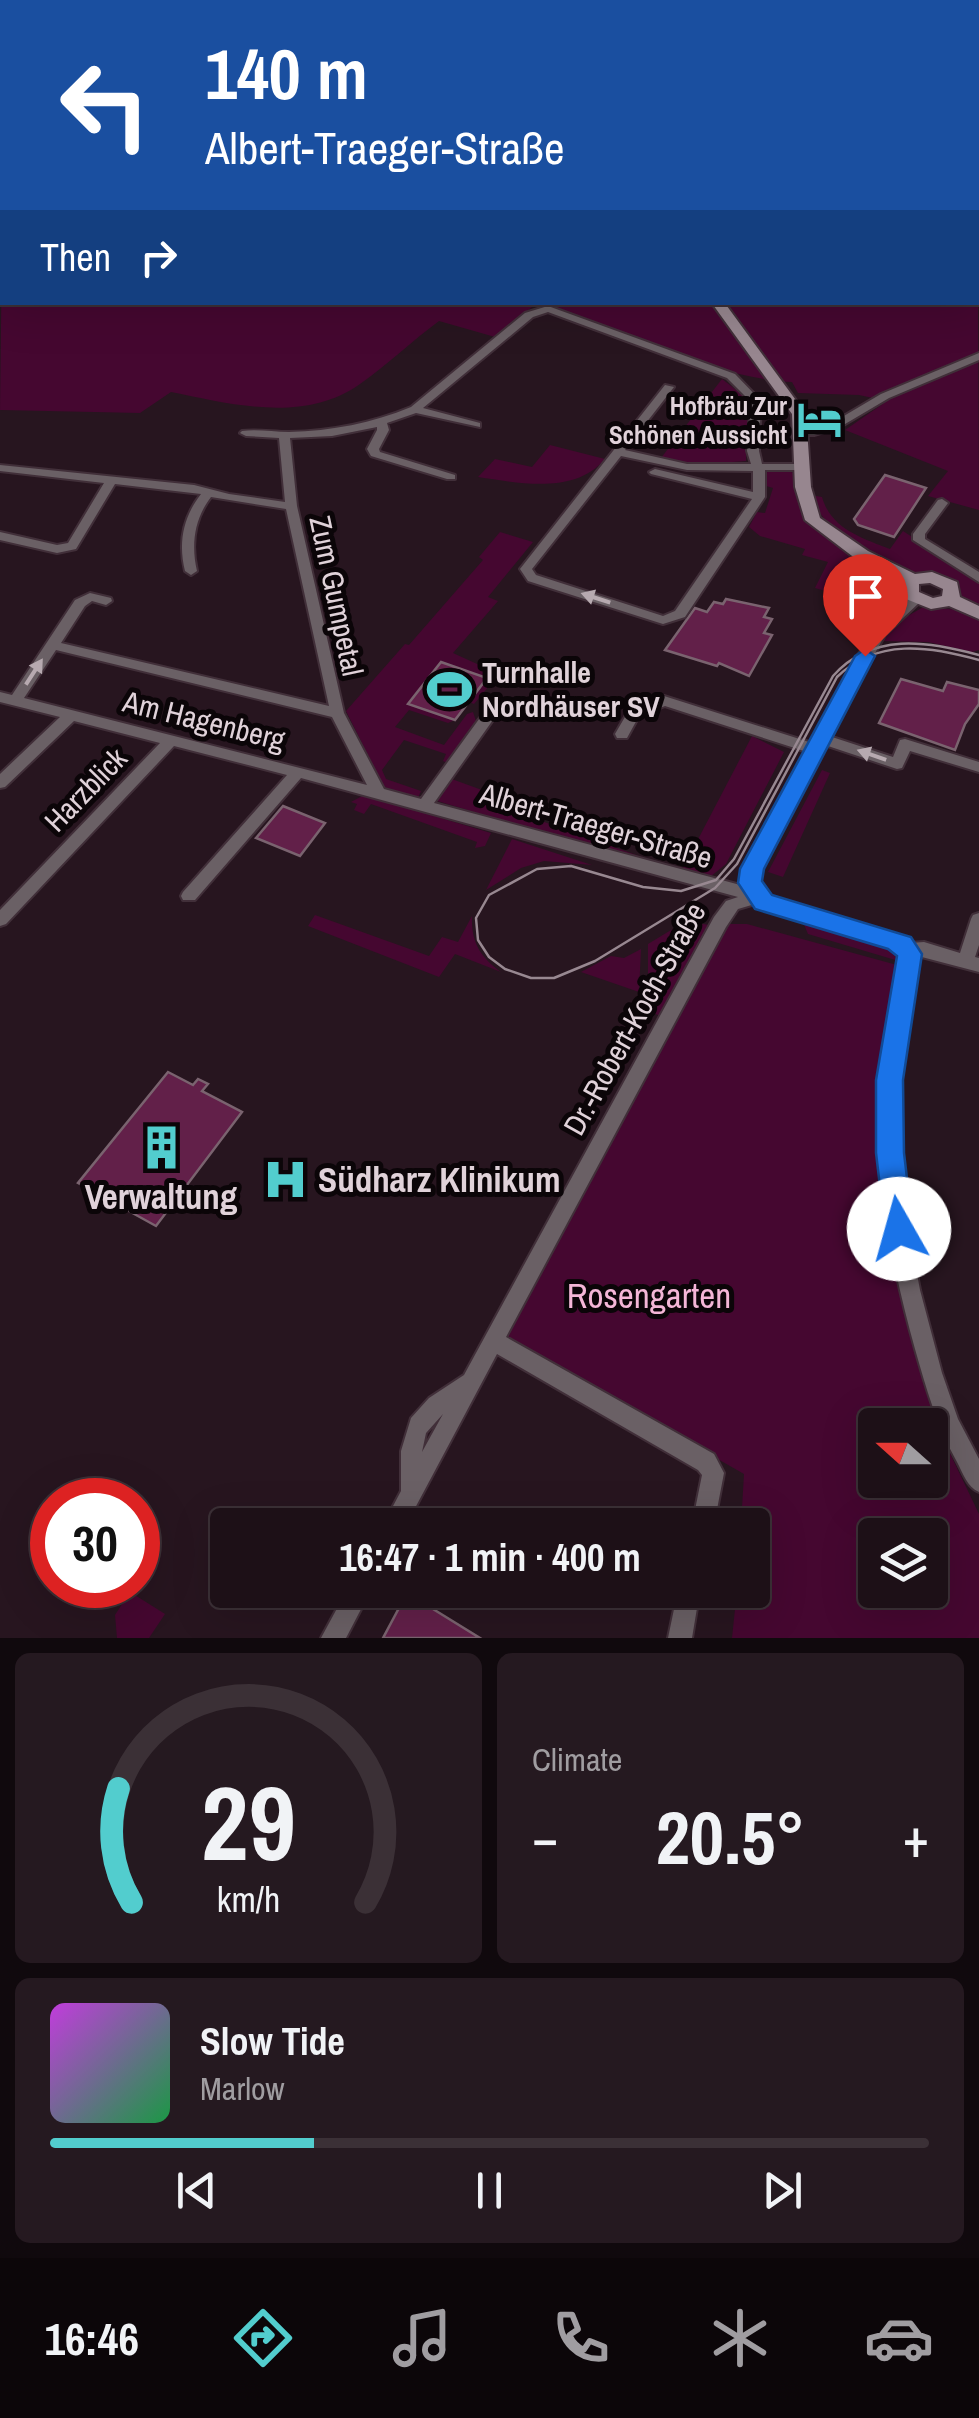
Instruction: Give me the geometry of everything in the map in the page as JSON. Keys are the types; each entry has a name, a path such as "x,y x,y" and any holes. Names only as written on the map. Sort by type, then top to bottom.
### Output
{"main road":[{"path":"720,305 799,414 805,504 813,520 931,604 951,600 979,613"},
{"path":"915,589 925,576 940,579 954,591 951,600"}],"street":[{"path":"246,433 284,437 381,422 416,409 529,315 548,309 738,380 756,401 754,451 759,497 680,614 663,620 532,578 526,569 669,387"},
{"path":"802,432 822,433 864,412 881,398 979,356"},
{"path":"416,409 476,425"},
{"path":"381,422 383,430 373,449 375,454 451,477"},
{"name":"Zum Gumpetal","path":"284,437 291,506 337,713 379,793"},
{"path":"618,452 688,468 802,467"},
{"path":"0,484 6,468 291,506"},
{"path":"655,472 759,497"},
{"path":"0,536 50,548 72,546 112,480"},
{"path":"191,572 185,552 199,502 208,493"},
{"path":"942,502 918,534 919,540 979,578"},
{"path":"757,896 750,883 752,869 877,636 915,589"},
{"name":"Am Hagenberg","path":"106,600 85,599 8,698 379,793"},
{"name":"Am Hagenberg","path":"52,644 337,713"},
{"path":"622,734 634,714 664,701 896,764 905,744 979,768"},
{"name":"Albert-Traeger-Straße","path":"424,806 495,707"},
{"path":"0,783 71,714"},
{"name":"Harzblick","path":"0,920 171,740"},
{"path":"189,896 297,773"},
{"name":"Albert-Traeger-Straße","path":"379,793 757,896 764,902 893,941 908,950 924,949 972,963"},
{"name":"Dr.-Robert-Koch-Straße","path":"403,1508 411,1494 409,1447 417,1427 431,1407 470,1382 720,922 732,905 757,896"},
{"path":"972,963 979,919"},
{"path":"908,950 911,958 890,1080 890,1153 899,1229 920,1326 946,1417 979,1482"},
{"path":"494,1342 706,1462 713,1473 706,1508"},
{"path":"334,1638 350,1608"},
{"path":"680,1638 686,1608"}],"green space":[{"path":"1,305 535,305 495,337 439,321 360,384 315,404 242,405 171,392 140,413 0,410"},
{"path":"546,305 978,305 979,510 928,496 948,471 845,430 887,401 859,395 798,393 792,382 733,372 632,339"},
{"path":"722,379 748,399 746,461 692,465 661,458"},
{"path":"550,445 605,459 593,470 562,482 528,483 478,477 495,459 532,467"},
{"path":"772,468 784,468 797,475 808,516 820,530 903,584 904,596 880,621 857,621 866,603 815,588 828,562 802,555 805,549 760,536 749,527 757,512 765,513 773,488 763,485 764,475"},
{"path":"810,495 822,497 832,517 859,536 890,549 903,531 979,581 979,609 964,599 951,581 909,571 850,543 820,514"},
{"path":"500,532 533,542 488,597 498,601 453,653 499,674 474,704 469,702 486,678 441,662 409,704 455,720 448,723 409,710 395,727 444,745 467,714 473,712 477,724 448,763 443,761 446,754 404,740 382,770 386,779 421,791 418,798 384,787 346,711 483,560 479,557"},
{"path":"925,606 957,610 979,619 979,650 972,652 928,642 881,641 906,617"},
{"path":"752,736 784,752 726,864 705,881 434,800 449,778 482,790 477,798 664,865 683,868"},
{"path":"822,770 830,773 783,877 768,872"},
{"path":"364,795 491,833 485,846 475,848 477,842 371,804 364,814 354,810 357,804 351,802"},
{"path":"512,839 592,865 544,861 521,868 486,890"},
{"path":"315,915 429,956 442,937 458,942 472,916 478,948 501,972 455,954 439,977 308,926"},
{"path":"690,922 652,991 648,989 648,944"},
{"path":"803,922 894,947 902,962 808,934"},
{"path":"697,923 709,925 660,1016 649,1011"},
{"name":"Rosengarten","path":"726,924 747,924 897,965 879,1076 879,1149 886,1225 931,1408 858,1408 858,1498 948,1498 948,1449 979,1514 979,1638 732,1638 735,1608 770,1608 770,1508 742,1508 744,1474 506,1338"},
{"path":"641,949 639,992 581,972 611,956 624,958"},
{"path":"120,1608 155,1608 165,1614 149,1638 117,1638 115,1615"}],"building":[{"path":"885,475 926,488 894,537 858,525 854,519"},
{"path":"726,599 769,608 764,617 772,619 764,633 772,635 749,676 719,663 717,666 665,650 695,608 707,612 714,602 723,604"},
{"name":"Turnhalle Nordhäuser SV","path":"441,662 487,678 455,720 408,704"},
{"path":"901,679 943,691 947,682 979,690 979,704 965,724 955,750 879,723"},
{"path":"283,806 325,823 300,856 256,838"},
{"name":"Verwaltung","path":"168,1072 193,1085 198,1079 208,1084 202,1091 242,1112 156,1226 78,1183"},
{"path":"399,1608 431,1608 480,1638 383,1638"}],"tram line":[{"path":"979,655 940,646 901,644 865,652 848,662 833,676 734,859 716,880 681,891 643,887 571,866 537,869 489,895 476,918 478,940 489,957 505,969 531,978 554,978 595,961 715,888 737,864 837,677 853,664 869,656 904,649 941,651 979,660"}],"place":[{"name":"Hofbräu Zur Schönen Aussicht","path":"820,420"},
{"name":"Turnhalle Nordhäuser SV","path":"449,690"},
{"name":"Verwaltung","path":"161,1147"},
{"name":"Südharz Klinikum","path":"285,1180"}],"route":[{"path":"865,656 752,869 750,883 764,902 902,944 910,954 890,1080 890,1153 899,1229"}]}
